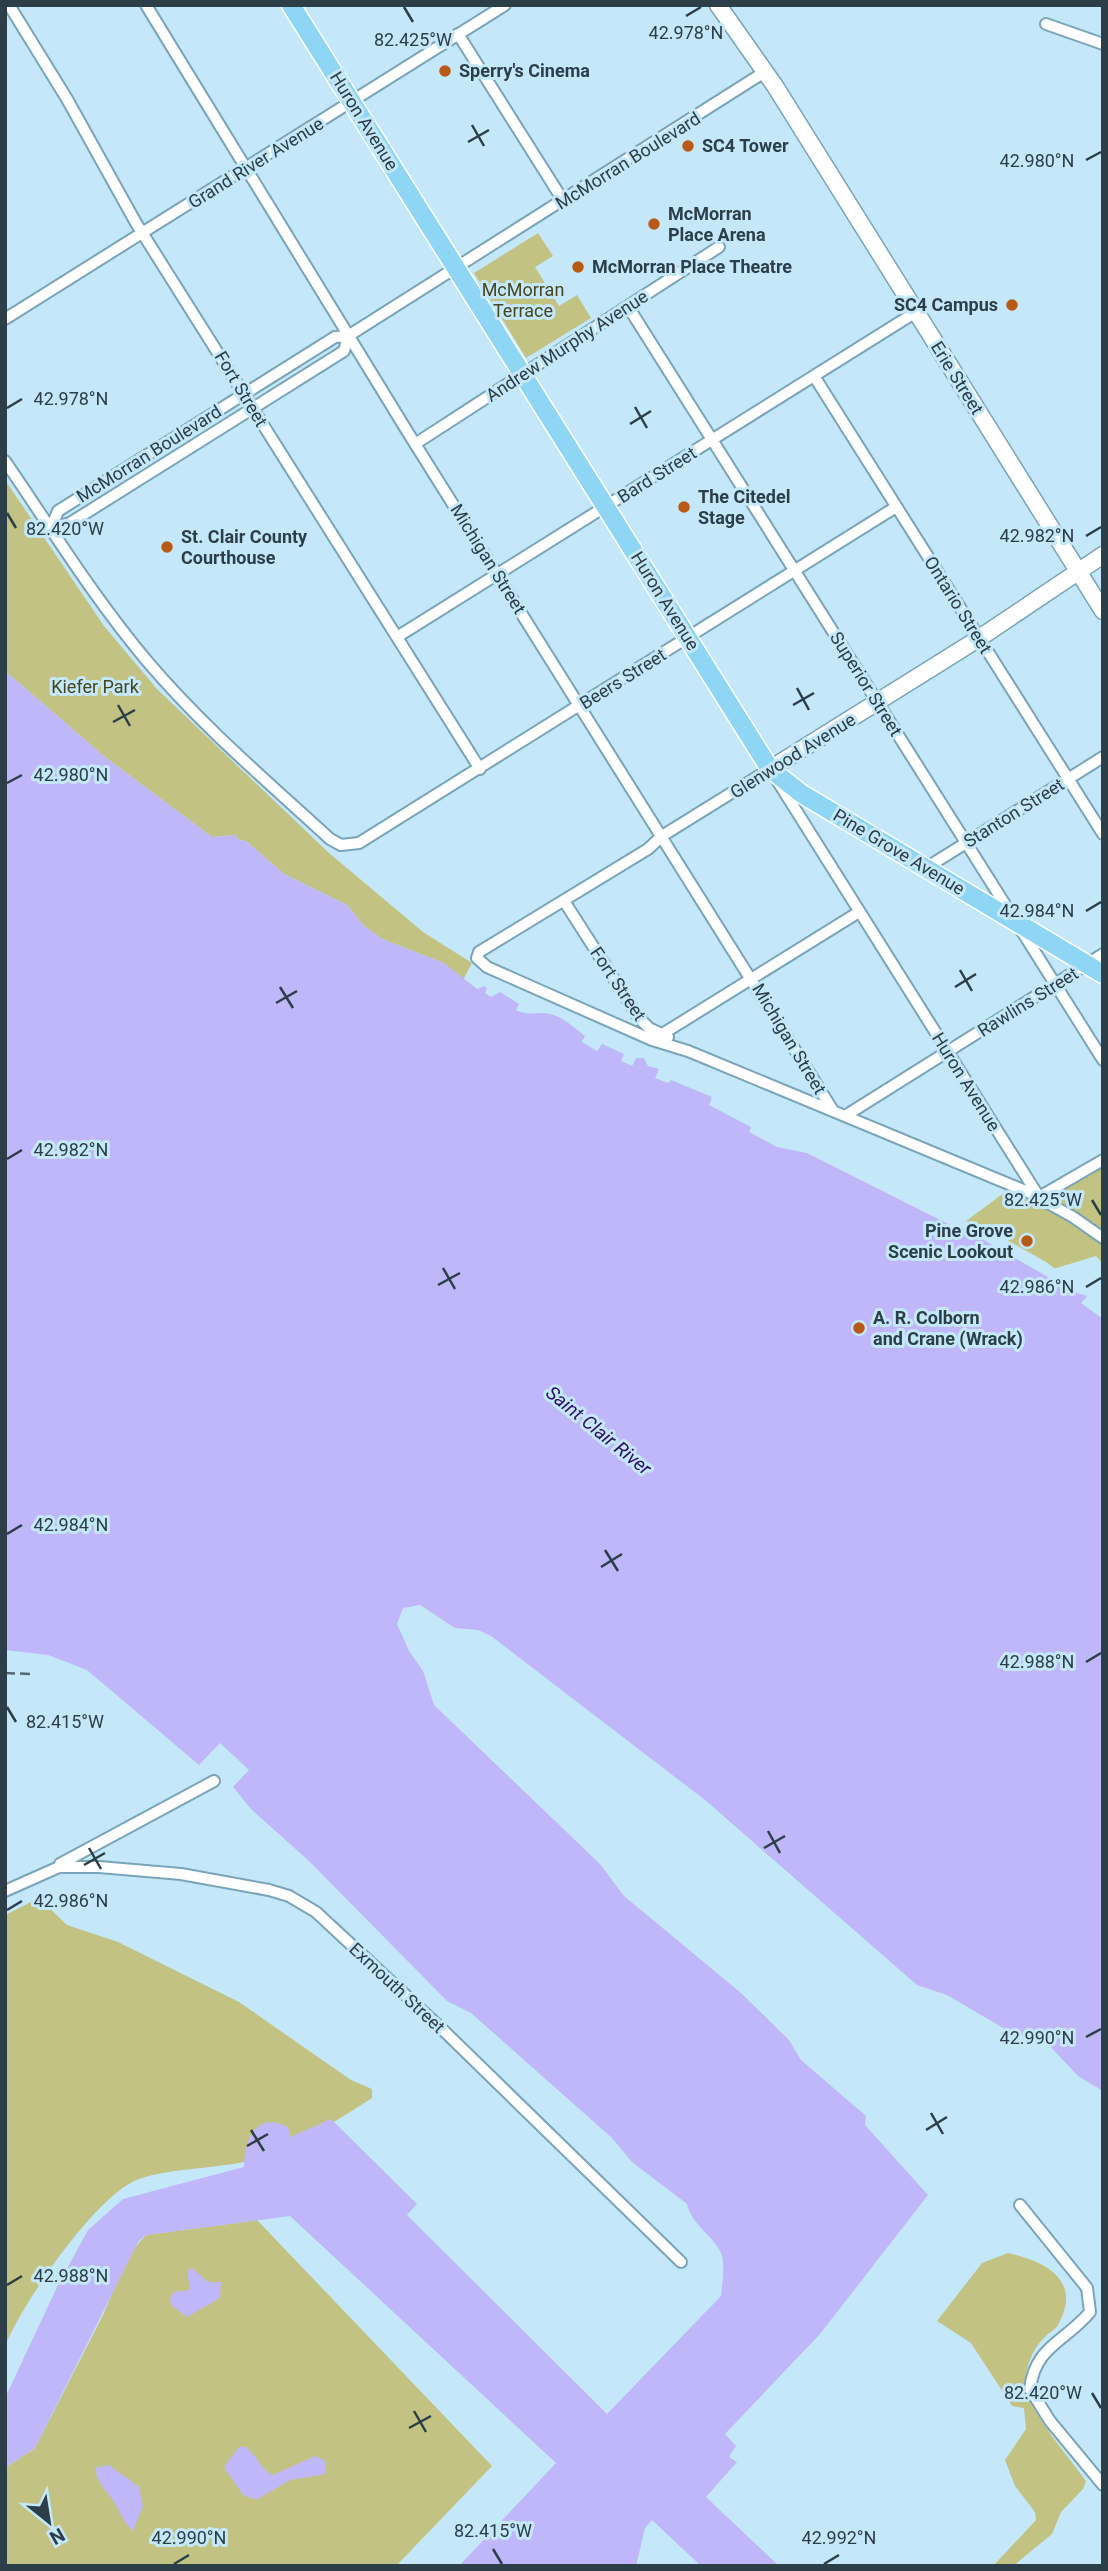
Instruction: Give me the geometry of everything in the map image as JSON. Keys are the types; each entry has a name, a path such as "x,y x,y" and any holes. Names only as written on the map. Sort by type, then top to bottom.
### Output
{"main road":[{"name":"Huron Avenue","path":"291,5 770,769"},
{"name":"Pine Grove Avenue","path":"770,769 802,794 926,868 1014,920 1097,964"}],"street":[{"name":"Fort Street","path":"9,5 144,233 480,769"},
{"name":"Michigan Street","path":"146,5 415,444 753,979 832,1110"},
{"name":"Grand River Avenue","path":"5,319 505,5"},
{"name":"Erie Street","path":"718,5 763,73 775,86 1103,611"},
{"path":"1046,24 1103,44"},
{"path":"458,34 564,202"},
{"name":"McMorran Boulevard","path":"51,528 58,511 335,337 348,336 455,270 763,73"},
{"name":"Andrew Murphy Avenue","path":"415,444 629,308 719,247"},
{"name":"Superior Street","path":"629,308 1103,1060"},
{"name":"Bard Street","path":"397,637 916,313"},
{"name":"McMorran Boulevard","path":"51,528 70,523 255,409 344,351 348,336"},
{"name":"Ontario Street","path":"814,376 1103,834"},
{"path":"5,461 51,528"},
{"name":"Beers Street","path":"51,528 111,618 171,689 330,839 347,845 359,844 896,507"},
{"name":"Glenwood Avenue","path":"688,1051 652,1040 486,967 477,958 480,952 648,849 662,836 978,639 1103,555"},
{"name":"Stanton Street","path":"926,868 1103,757"},
{"name":"Huron Avenue","path":"770,769 1039,1197"},
{"name":"Fort Street","path":"564,901 639,1018 649,1028 664,1033 688,1051"},
{"path":"664,1033 859,912"},
{"name":"Rawlins Street","path":"845,1116 1054,985 1097,964"},
{"path":"688,1051 1039,1197 1103,1238"},
{"path":"1039,1197 1103,1160"},
{"name":"Exmouth Street","path":"5,1891 214,1781"},
{"name":"Exmouth Street","path":"42,1873 77,1866 181,1874 279,1892 307,1905 445,2032 681,2262"},
{"path":"1020,2205 1087,2288 1090,2312 1076,2329 1049,2346 1032,2368 1030,2389 1051,2421 1103,2485"}],"green space":[{"name":"McMorran Terrace","path":"538,233 553,256 535,267 559,306 577,295 591,318 526,358 474,273"},
{"name":"Kiefer Park","path":"5,480 104,626 157,689 329,853 423,932 472,963 463,980 444,963 382,939 364,926 347,905 284,874 246,841 239,840 235,835 212,837 105,757 5,671"},
{"path":"1103,1162 1103,1264 1096,1256 1053,1269 966,1221 1008,1190 1037,1203"},
{"path":"39,1898 67,1925 118,1942 239,2002 351,2080 372,2089 372,2098 332,2123 274,2153 246,2162 152,2175 122,2189 82,2227 62,2252 27,2304 5,2346 5,1915"},
{"path":"257,2220 492,2466 396,2566 5,2566 5,2468 35,2448 103,2315 129,2254 146,2235"},
{"path":"1008,2253 1046,2267 1063,2284 1065,2308 1058,2325 1039,2343 1032,2356 1026,2385 1036,2412 1086,2481 1083,2489 1061,2512 1052,2534 1013,2566 993,2566 1036,2520 1035,2512 1015,2486 1005,2460 1026,2429 1024,2408 1012,2406 971,2343 937,2321 982,2263"}],"water":[{"name":"Saint Clair River","path":"5,671 105,757 212,837 235,835 239,840 246,841 284,874 347,905 364,926 382,939 444,963 477,989 484,986 487,988 485,993 491,997 500,992 519,1004 516,1010 550,1014 560,1018 585,1036 582,1042 597,1051 602,1044 624,1054 621,1061 632,1066 636,1058 644,1058 648,1066 659,1069 655,1078 668,1083 671,1080 712,1097 709,1105 751,1127 749,1132 777,1147 807,1153 954,1227 966,1221 983,1229 1089,1294 1081,1303 1103,1319 1103,2091 1078,2076 1046,2042 1010,2032 947,1995 917,1985 705,1800 491,1636 478,1630 455,1628 420,1605 403,1608 397,1624 409,1651 423,1671 434,1705 600,1864 624,1896 741,1993 789,2040 801,2060 866,2116 865,2125 928,2195 820,2334 725,2434 736,2446 729,2457 737,2462 706,2497 779,2566 701,2566 652,2520 645,2528 636,2566 459,2566 556,2463 290,2216 146,2235 138,2242 35,2448 5,2468 5,2398 58,2285 88,2230 123,2199 244,2167 249,2138 260,2125 268,2122 288,2127 290,2137 331,2119 417,2204 407,2215 607,2414 721,2296 723,2271 719,2249 694,2219 687,2204 632,2162 612,2138 471,2013 447,2001 310,1862 251,1809 233,1787 249,1770 220,1743 199,1765 87,1670 48,1655 5,1650"},
{"path":"192,2268 208,2282 221,2282 220,2298 187,2317 171,2305 170,2298 174,2292 190,2290 187,2271"},
{"path":"244,2446 273,2475 315,2456 326,2461 326,2474 290,2480 256,2500 243,2495 224,2467 239,2447"},
{"path":"109,2465 139,2487 143,2506 133,2531 98,2479 95,2468"}],"pier":[{"path":"966,1221 984,1227 1046,1262 1089,1294 1087,1296 1072,1291 958,1225"}],"railway":[{"path":"5,1673 31,1674"}],"place":[{"name":"Sperry's Cinema","path":"445,71"},
{"name":"SC4 Tower","path":"688,146"},
{"name":"McMorran Place Arena","path":"654,224"},
{"name":"McMorran Place Theatre","path":"578,267"},
{"name":"SC4 Campus","path":"1012,305"},
{"name":"The Citedel Stage","path":"684,507"},
{"name":"St. Clair County Courthouse","path":"167,547"},
{"name":"Pine Grove Scenic Lookout","path":"1027,1241"},
{"name":"A. R. Colborn and Crane (Wrack)","path":"859,1328"}]}
